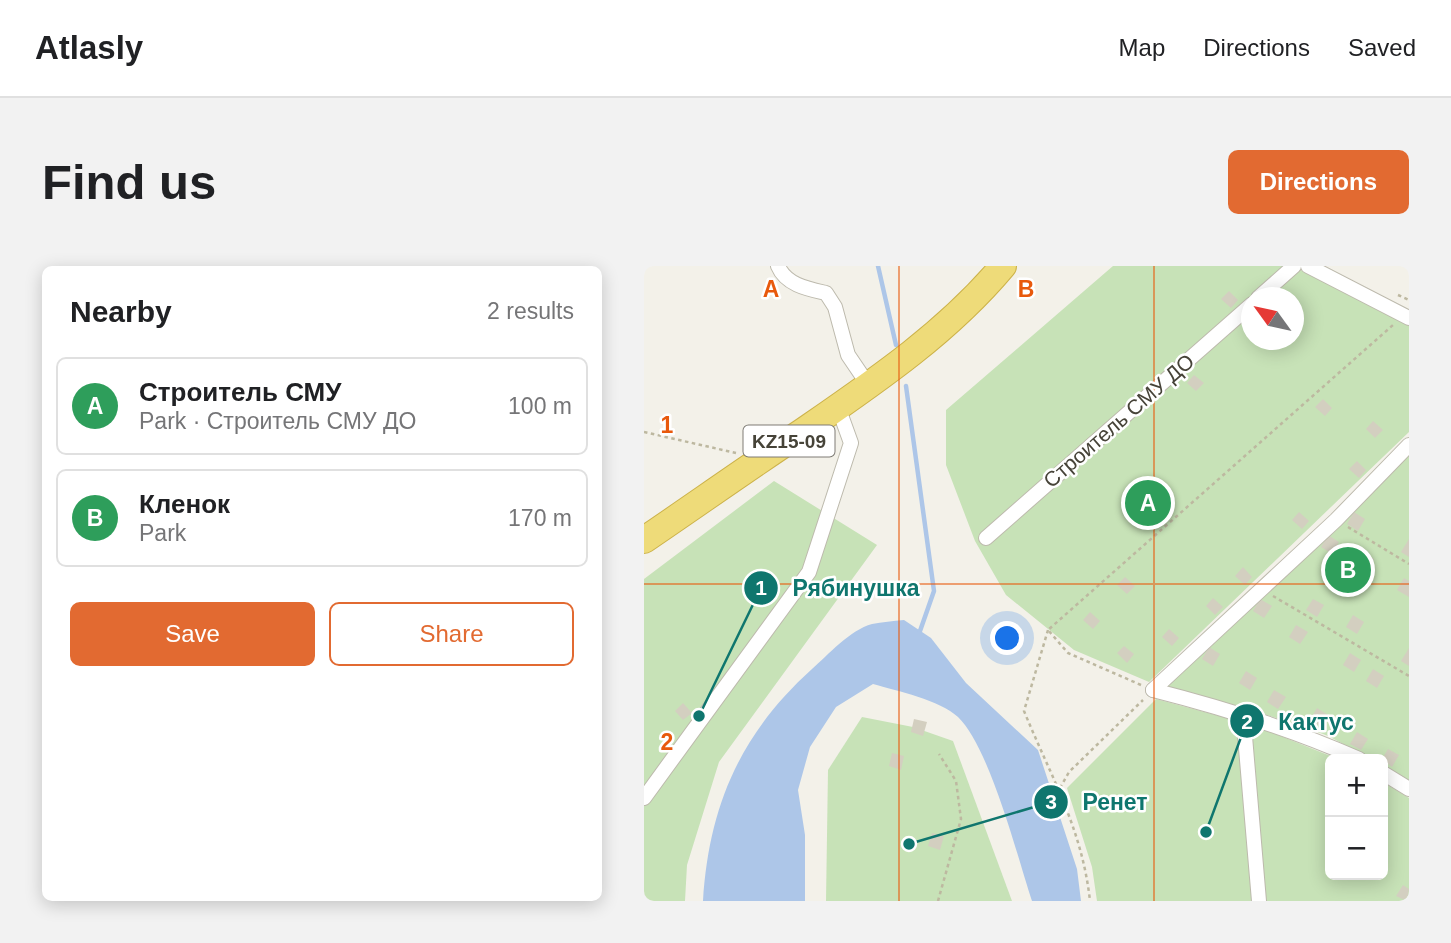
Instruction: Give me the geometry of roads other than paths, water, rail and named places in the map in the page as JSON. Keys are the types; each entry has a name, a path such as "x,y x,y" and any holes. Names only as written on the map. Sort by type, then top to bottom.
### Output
{"highway":[{"name":"KZ15-09","path":"644,540 869,386 930,337 987,285 1003,266"}],"street":[{"path":"778,266 780,272 799,287 826,293 835,307 848,355 869,386"},
{"path":"1270,287 1294,266"},
{"path":"1308,266 1406,317"},
{"name":"Строитель СМУ ДО","path":"986,538 1241,313"},
{"path":"644,798 809,572 851,443 838,407"},
{"path":"1348,754 1313,738 1243,713 1153,690 1336,520 1409,445"},
{"path":"1243,713 1259,901"},
{"path":"1388,776 1409,789"}],"water":[{"path":"904,620 931,638 966,683 1038,750 1077,869 1081,901 1032,901 992,777 970,732 958,717 930,701 873,684 836,707 810,747 798,790 805,835 805,901 703,901 706,866 721,803 747,746 765,719 812,669 848,637 872,624"}],"waterway":[{"path":"878,266 896,345"},
{"path":"906,386 934,591 920,631"}],"place":[{"name":"Строитель СМУ","path":"1148,503"},
{"name":"Кленок","path":"1348,570"},
{"name":"Рябинушка","path":"699,716"},
{"name":"Кактус","path":"1206,832"},
{"name":"Ренет","path":"909,844"}]}
